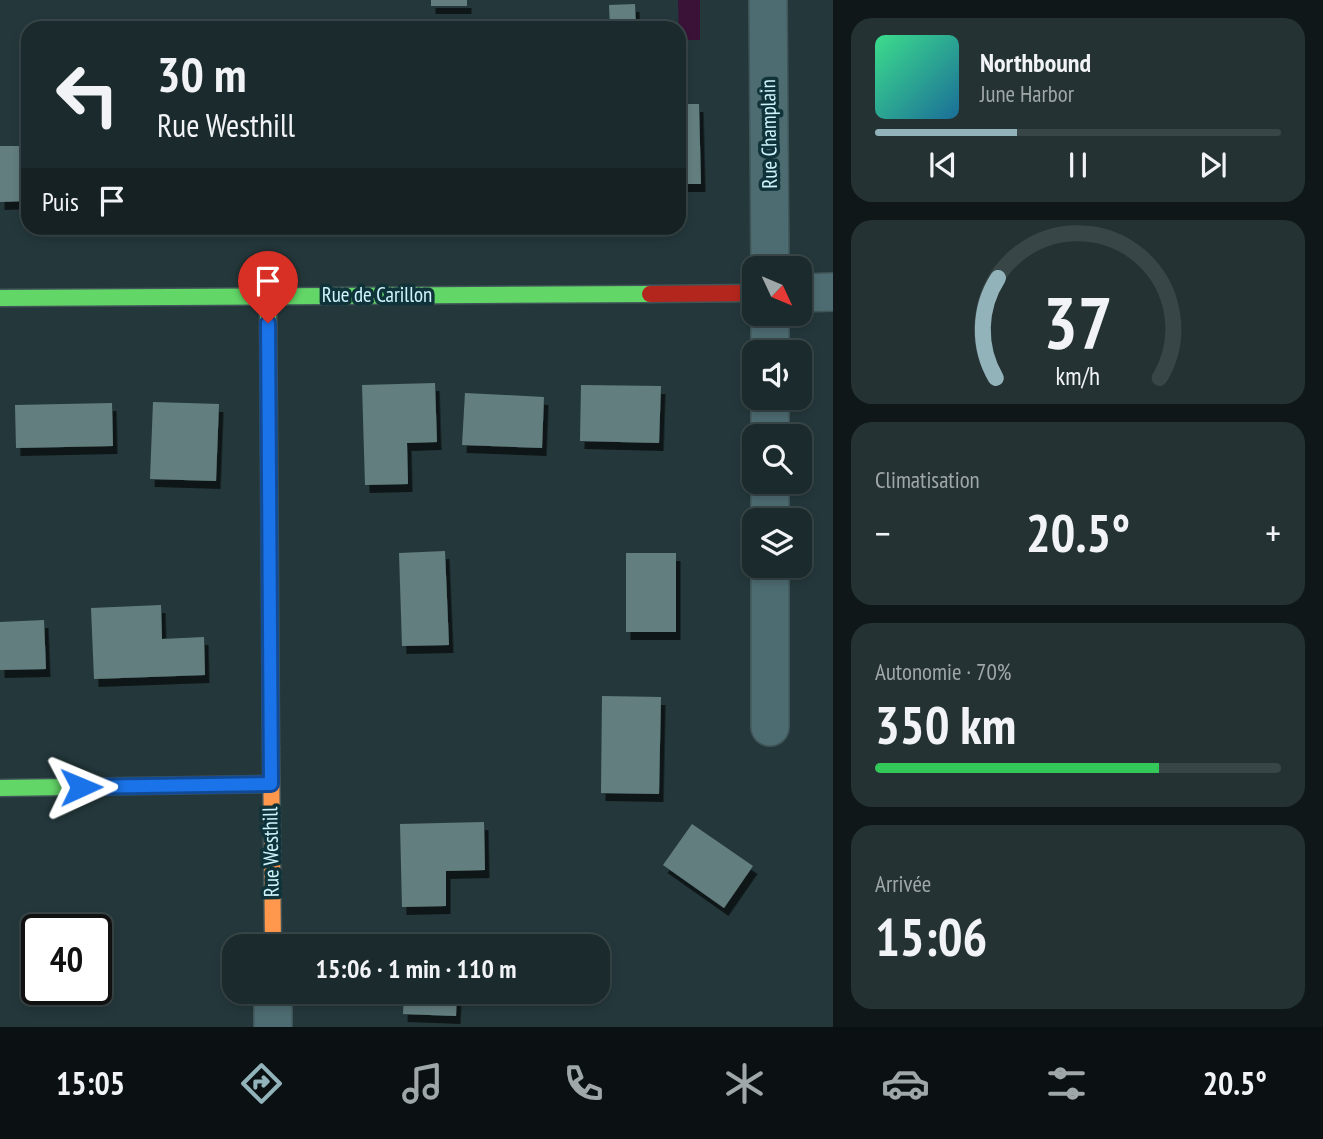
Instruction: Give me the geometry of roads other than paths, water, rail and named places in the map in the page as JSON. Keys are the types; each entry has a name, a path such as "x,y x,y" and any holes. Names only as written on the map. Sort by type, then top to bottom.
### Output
{"street":[{"name":"Rue Champlain","path":"768,0 770,256"},
{"path":"812,293 833,292"},
{"name":"Rue de Carillon","path":"0,298 742,293"},
{"name":"Rue Westhill","path":"268,296 272,934"},
{"path":"769,727 770,578"},
{"path":"0,788 271,784"},
{"path":"273,1004 274,1027"}]}
